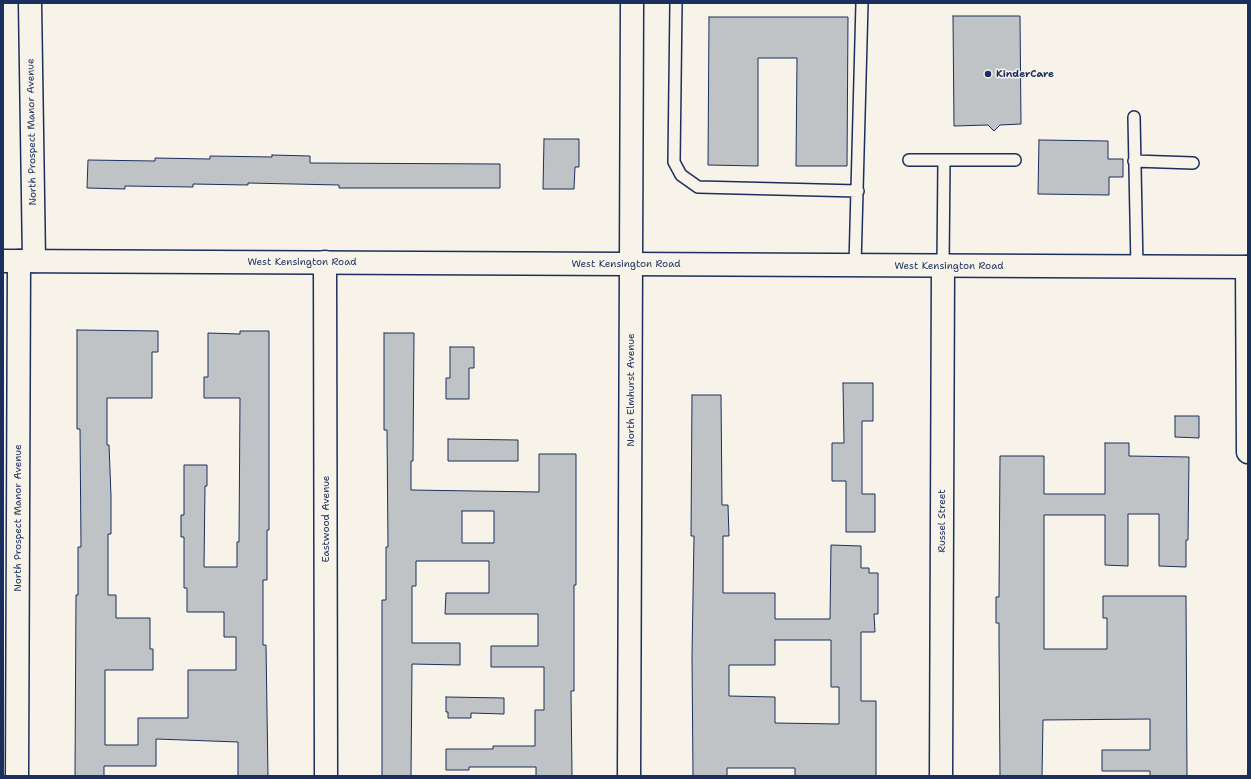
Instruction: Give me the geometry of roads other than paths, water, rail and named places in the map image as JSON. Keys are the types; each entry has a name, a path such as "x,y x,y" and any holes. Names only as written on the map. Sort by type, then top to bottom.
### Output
{"street":[{"name":"North Prospect Manor Avenue","path":"17,776 18,261 30,3"},
{"name":"North Elmhurst Avenue","path":"629,776 632,3"},
{"name":"West Kensington Road","path":"18,261 1248,267"},
{"name":"Eastwood Avenue","path":"326,262 326,776"},
{"name":"Russel Street","path":"941,776 943,266"},
{"path":"1248,267 1248,452"}],"lane":[{"path":"676,3 674,162 681,175 698,187 858,191"},
{"path":"855,265 862,3"},
{"path":"1134,117 1137,267"},
{"path":"909,160 1016,160"},
{"path":"943,266 944,160"},
{"path":"1134,161 1193,163"}],"place":[{"name":"KinderCare","path":"988,74"}]}
